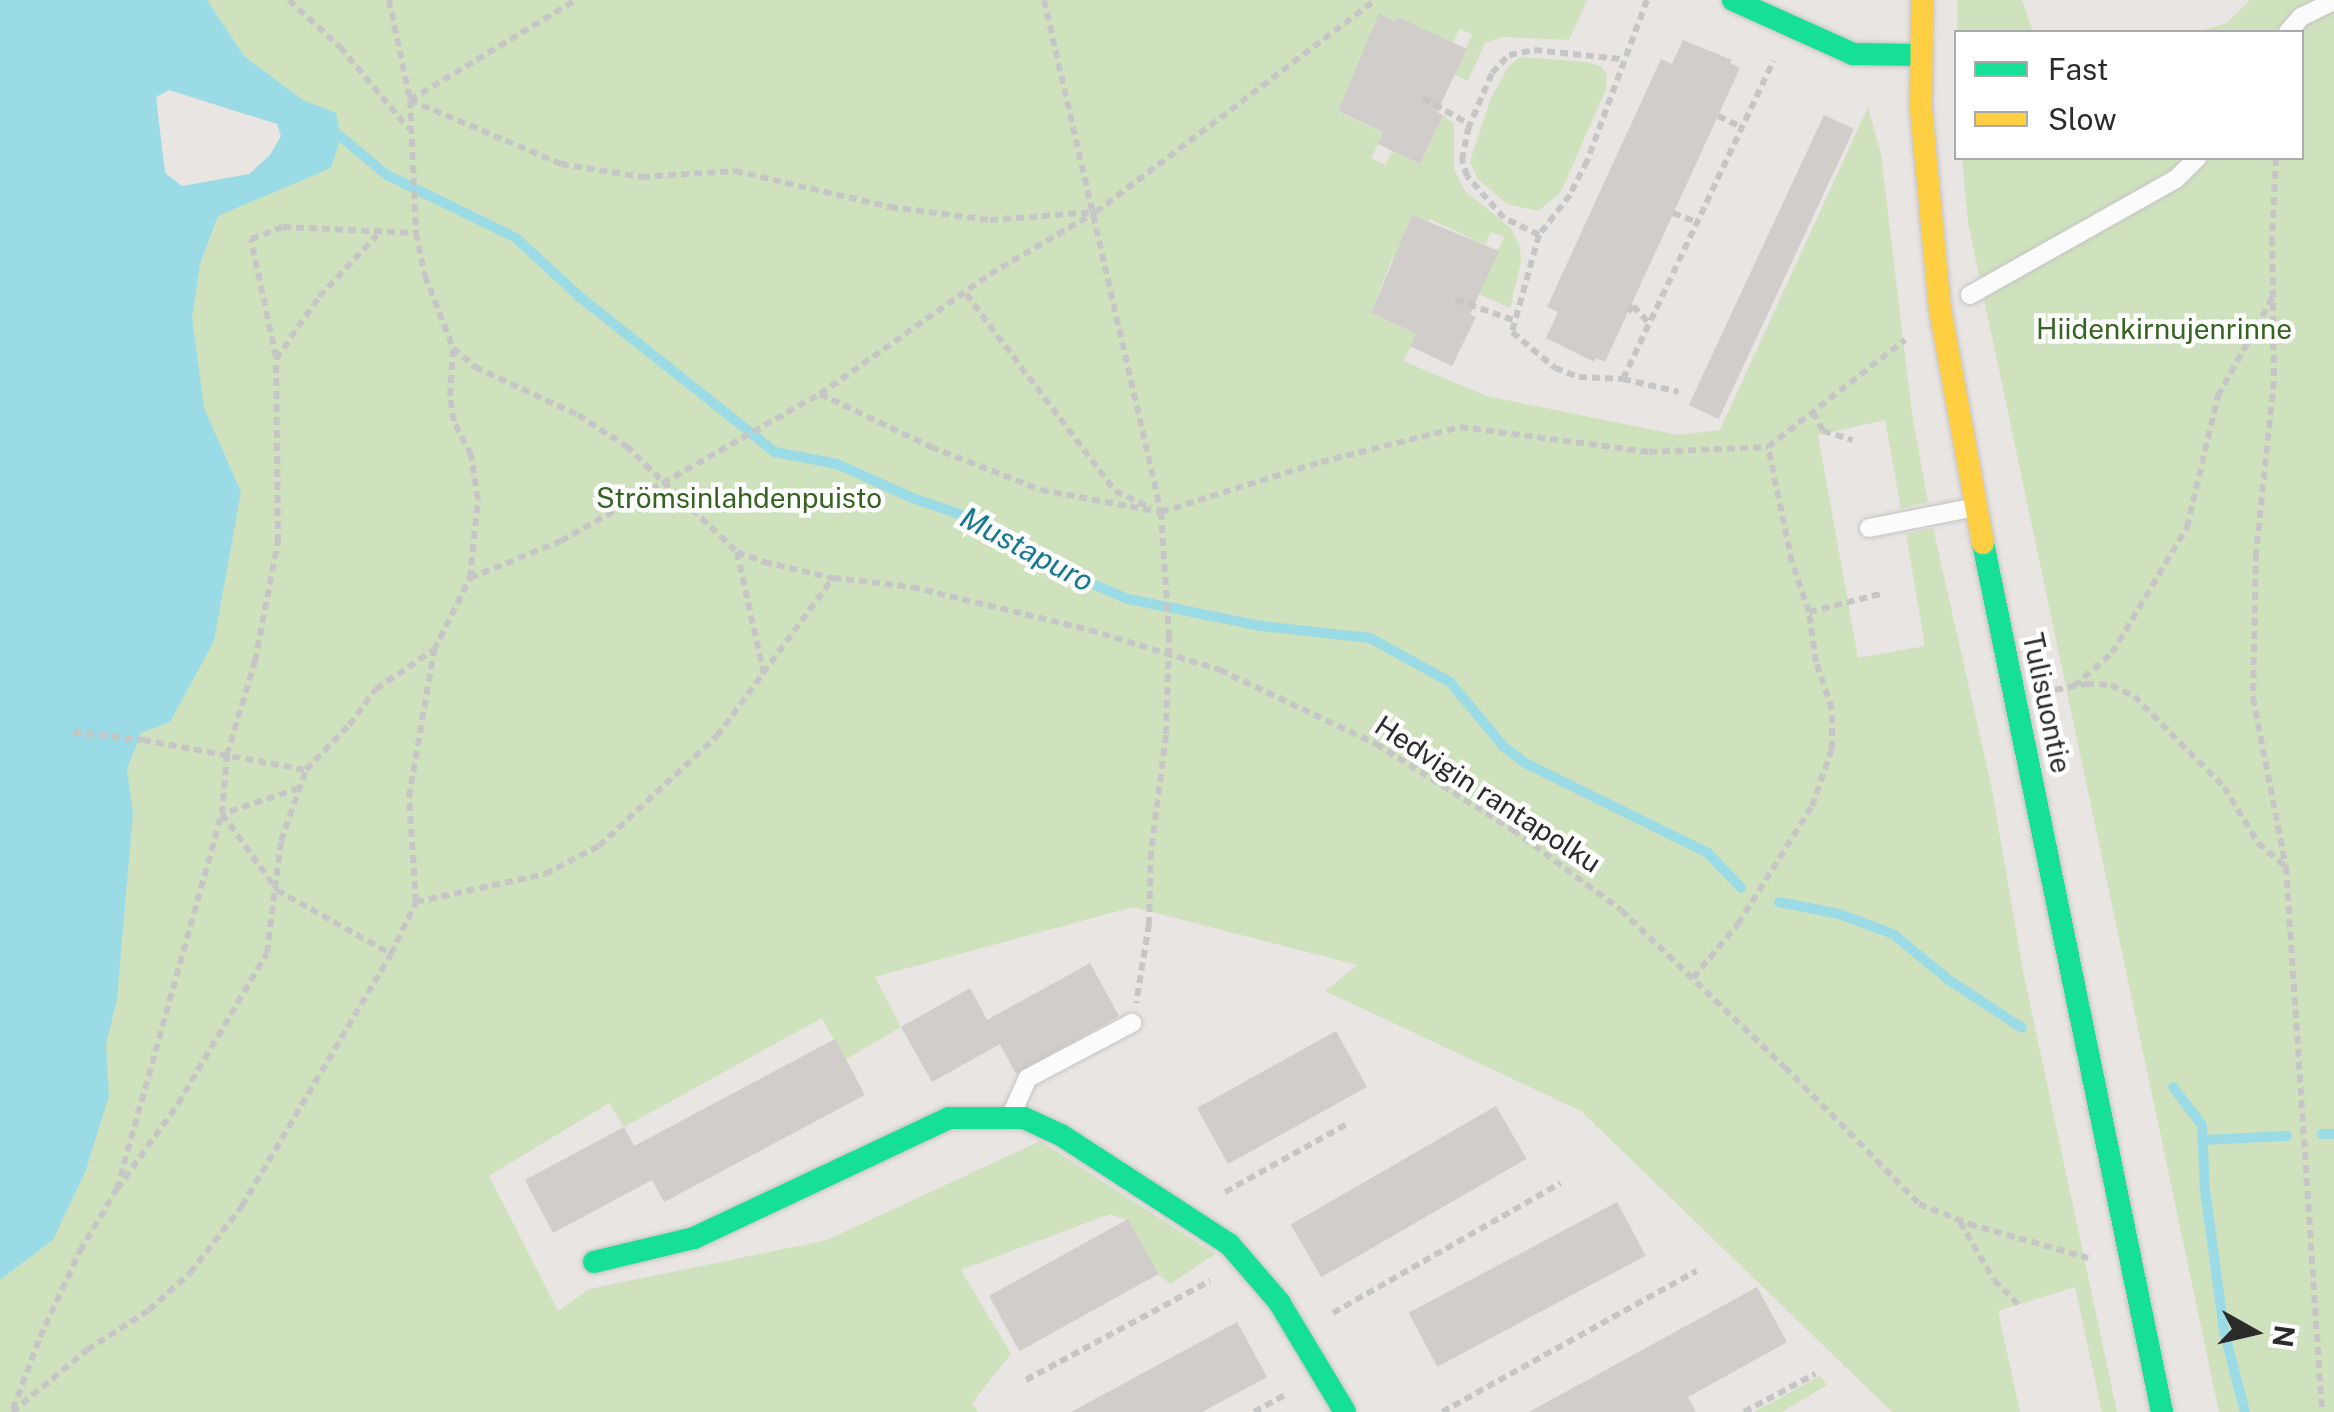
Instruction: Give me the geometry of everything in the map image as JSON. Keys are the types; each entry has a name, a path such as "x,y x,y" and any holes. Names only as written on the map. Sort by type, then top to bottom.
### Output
{"main road":[{"path":"1732,0 1853,54 1920,56"},
{"name":"Tulisuontie","path":"1922,0 1920,56 1933,251 1976,507 2162,1412"},
{"path":"594,1262 694,1238 949,1118 1010,1116 1061,1134 1229,1244 1297,1334 1345,1412"}],"lane":[{"path":"2290,30 2301,17 2334,0"},
{"path":"1970,295 2176,179 2195,160"},
{"path":"1868,528 1976,507"},
{"path":"1010,1116 1028,1078 1132,1023"}],"path":[{"path":"288,0 340,47 410,130"},
{"path":"12,1412 87,1350 149,1310 190,1273 242,1206 391,954 416,902 409,797 434,650 470,578 478,500 470,454 454,422 450,396 453,348 425,276 416,234 410,100 389,0"},
{"path":"410,100 576,0"},
{"path":"1044,0 1096,212 1161,512 1166,566 1169,656 1148,924 1132,1023"},
{"path":"470,578 561,541 820,394 990,274 1096,212 1375,0"},
{"path":"1648,0 1622,59 1587,161 1570,196 1539,235 1512,332 1555,368 1579,377 1623,379 1679,392"},
{"path":"1539,235 1504,218 1467,176 1462,160 1470,124 1492,73 1509,55 1562,50 1622,59"},
{"path":"1623,379 1777,51"},
{"path":"1424,98 1470,124"},
{"path":"410,100 561,164 642,177 735,171 890,207 990,220 1096,212"},
{"path":"1718,116 1742,127"},
{"path":"2276,160 2274,381 2256,554 2253,698 2286,867 2322,1412"},
{"path":"1673,213 1697,222"},
{"path":"117,1189 222,814 227,755 254,661 278,542 276,359 251,239 284,227 333,227 377,235 416,234"},
{"path":"276,359 319,297 377,235"},
{"path":"966,294 1115,491 1161,512"},
{"path":"2074,686 2112,653 2187,528 2218,396 2273,297"},
{"path":"1456,300 1516,322"},
{"path":"1628,312 1635,308 1649,323"},
{"path":"820,394 932,447 1041,490 1161,512 1321,462 1460,427 1649,452 1768,447 1910,336"},
{"name":"Hedvigin rantapolku","path":"453,348 475,367 578,415 626,446 736,552 834,578 912,587 1014,610 1220,670 1376,744 1455,792 1621,910 1694,978 1908,1194 1959,1221 2098,1261"},
{"path":"1813,412 1824,431 1853,440"},
{"path":"1694,978 1738,924 1812,806 1832,749 1832,710 1816,662 1809,612 1792,562 1768,447"},
{"path":"736,552 764,676"},
{"path":"416,902 545,874 598,846 718,736 834,578"},
{"path":"1809,612 1880,594"},
{"path":"12,1412 60,1293 117,1189 178,1104 267,953 281,841 306,770 349,725 376,689 434,650"},
{"path":"2055,690 2111,686 2134,696 2224,786 2258,843 2286,867"},
{"path":"73,732 306,770"},
{"path":"222,814 300,788"},
{"path":"222,814 277,890 391,954"},
{"path":"1185,1215 1347,1124"},
{"path":"1297,1334 1561,1183"},
{"path":"1959,1221 1994,1280 2019,1305"},
{"path":"1026,1380 1246,1262"},
{"path":"1442,1412 1696,1271"},
{"path":"1744,1412 1814,1374"},
{"path":"26,1400 28,1412"}],"green space":[{"name":"Strömsinlahdenpuisto","path":"207,0 1587,0 1569,40 1503,37 1485,43 1468,81 1455,75 1472,34 1459,29 1453,43 1380,14 1376,64 1360,57 1339,112 1384,133 1371,158 1385,165 1392,151 1420,164 1443,115 1454,124 1454,170 1465,191 1511,228 1520,247 1521,262 1510,308 1479,294 1504,237 1491,232 1485,245 1430,219 1428,223 1412,216 1405,230 1421,238 1408,266 1392,259 1371,313 1417,335 1403,361 1487,396 1678,435 1720,430 1868,107 1881,154 1912,414 1928,502 1901,509 1885,420 1818,435 1858,658 1925,646 1906,534 1933,528 1992,789 2023,971 2117,1412 2102,1412 2075,1287 1998,1311 2020,1412 1892,1412 1581,1111 1325,991 1357,965 1133,907 875,977 901,1027 845,1060 822,1018 624,1127 609,1103 489,1176 558,1311 589,1289 827,1240 1040,1141 1215,1254 1170,1284 1158,1274 1129,1221 1110,1214 961,1270 1011,1354 972,1403 978,1412 0,1412 0,1280 53,1239 20,1209 200,264 218,216 330,168 341,137 335,113 303,100 244,56"},
{"path":"1957,0 2022,0 2032,30 1957,30"},
{"name":"Hiidenkirnujenrinne","path":"2250,0 2334,0 2334,1412 2219,1412 1968,223 1962,160 2304,160 2304,30 2202,30 2227,23"},
{"path":"1520,57 1586,62 1600,66 1607,74 1606,89 1561,192 1538,211 1507,204 1478,179 1470,162 1491,98 1508,67"},
{"path":"1820,1376 1827,1385 1782,1412 1754,1412"}],"water":[{"path":"0,0 207,0 244,56 303,100 336,113 341,137 331,168 218,216 200,264 192,317 204,408 241,492 214,641 170,722 141,733 127,769 133,813 117,999 106,1045 109,1096 86,1170 53,1240 0,1280","holes":["169,90 277,124 281,136 270,155 249,174 182,186 165,173 156,97"]}],"building":[{"path":"1379,13 1395,21 1397,17 1467,49 1437,112 1443,115 1420,164 1378,144 1383,132 1338,111"},
{"path":"1683,40 1732,60 1730,63 1740,68 1605,362 1596,358 1594,362 1546,338 1558,312 1547,307 1661,59 1672,64"},
{"path":"1824,115 1854,129 1719,419 1689,405"},
{"path":"1412,215 1499,251 1470,314 1476,317 1452,366 1410,346 1416,334 1371,313"},
{"path":"1090,963 1119,1016 1016,1074 1000,1044 932,1082 901,1027 970,988 987,1020"},
{"path":"1336,1031 1367,1087 1228,1164 1197,1108"},
{"path":"835,1039 865,1095 664,1202 652,1180 553,1233 525,1180 624,1127 634,1146"},
{"path":"1496,1106 1526,1159 1321,1277 1291,1224"},
{"path":"1617,1202 1646,1256 1437,1367 1409,1313"},
{"path":"1128,1219 1159,1274 1019,1351 989,1296"},
{"path":"1757,1287 1787,1342 1688,1397 1696,1412 1529,1412"},
{"path":"1237,1322 1267,1377 1202,1412 1071,1412"}],"waterway":[{"name":"Mustapuro","path":"341,137 387,175 516,238 580,297 775,452 837,464 915,499 986,523 1034,559 1128,599 1261,626 1370,638 1450,682 1504,747 1525,763 1708,853 1741,888"},
{"name":"Mustapuro","path":"1779,902 1839,914 1893,934 1949,980 2022,1028"},
{"name":"Mustapuro","path":"2173,1087 2202,1125 2205,1190 2224,1331 2245,1412"},
{"path":"2322,1134 2334,1134"},
{"path":"2203,1140 2287,1136"}],"traffic: fast":[{"path":"1733,0 1853,54 1920,55"},
{"path":"1983,543 2162,1412"},
{"path":"594,1262 694,1238 949,1118 1024,1118 1061,1135 1229,1244 1279,1302 1345,1412"}],"traffic: slow":[{"path":"1922,0 1921,109 1940,309 1983,543"}]}
